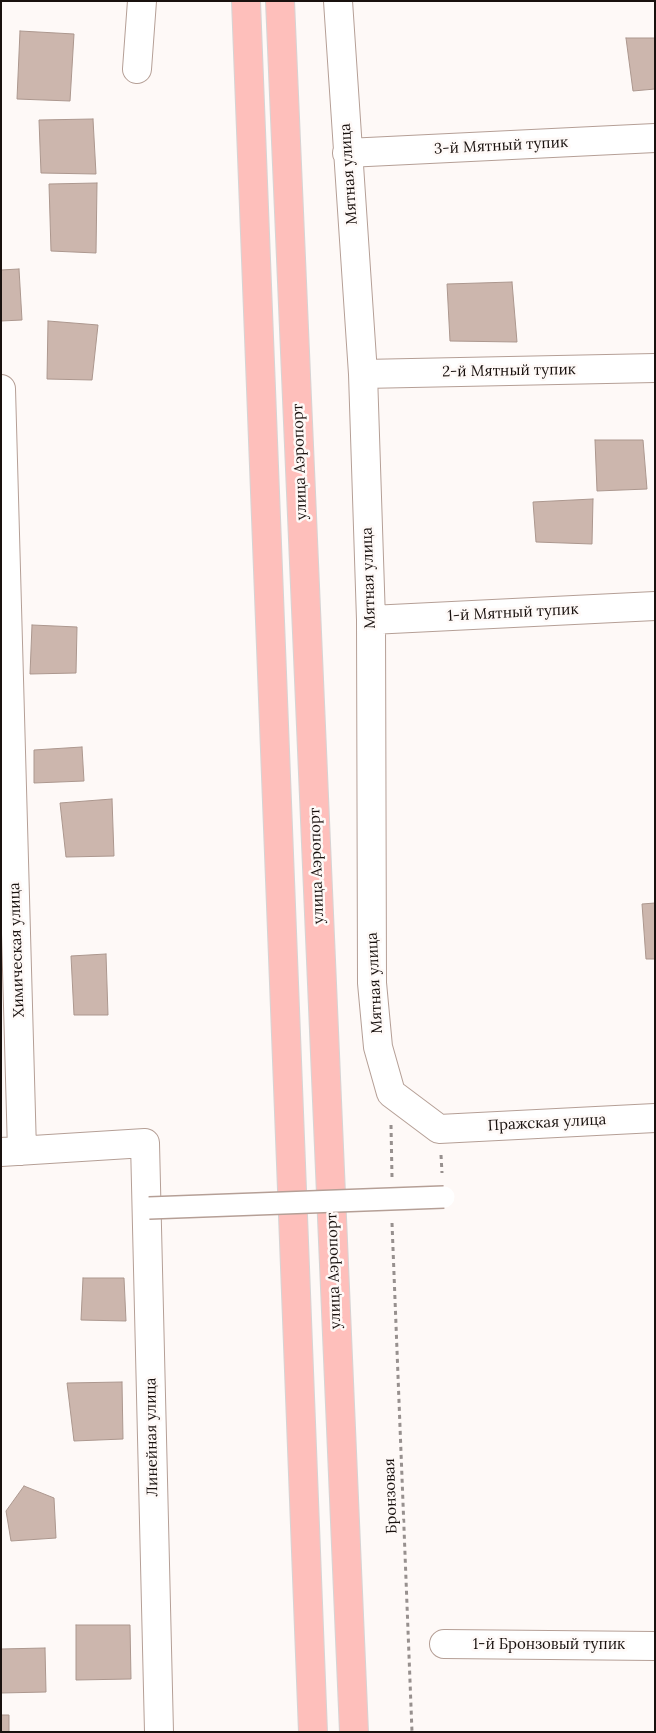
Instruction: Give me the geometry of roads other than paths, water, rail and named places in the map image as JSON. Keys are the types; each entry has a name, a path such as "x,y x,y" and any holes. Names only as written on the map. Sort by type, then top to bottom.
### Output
{"main road":[{"path":"246,1 314,1732"},
{"name":"улица Аэропорт","path":"280,1 354,1732"}],"street":[{"path":"137,69 142,1"},
{"name":"Мятная улица","path":"338,1 362,374 371,620 372,983 378,1047 390,1093 440,1129"},
{"name":"3-й Мятный тупик","path":"347,153 655,138"},
{"name":"2-й Мятный тупик","path":"362,374 655,368"},
{"name":"Химическая улица","path":"1,389 12,1151"},
{"name":"1-й Мятный тупик","path":"371,620 655,606"},
{"name":"Пражская улица","path":"440,1129 655,1118"},
{"name":"Линейная улица","path":"12,1151 145,1143 159,1732"},
{"path":"149,1208 444,1197"},
{"name":"1-й Бронзовый тупик","path":"444,1644 655,1646"}]}
